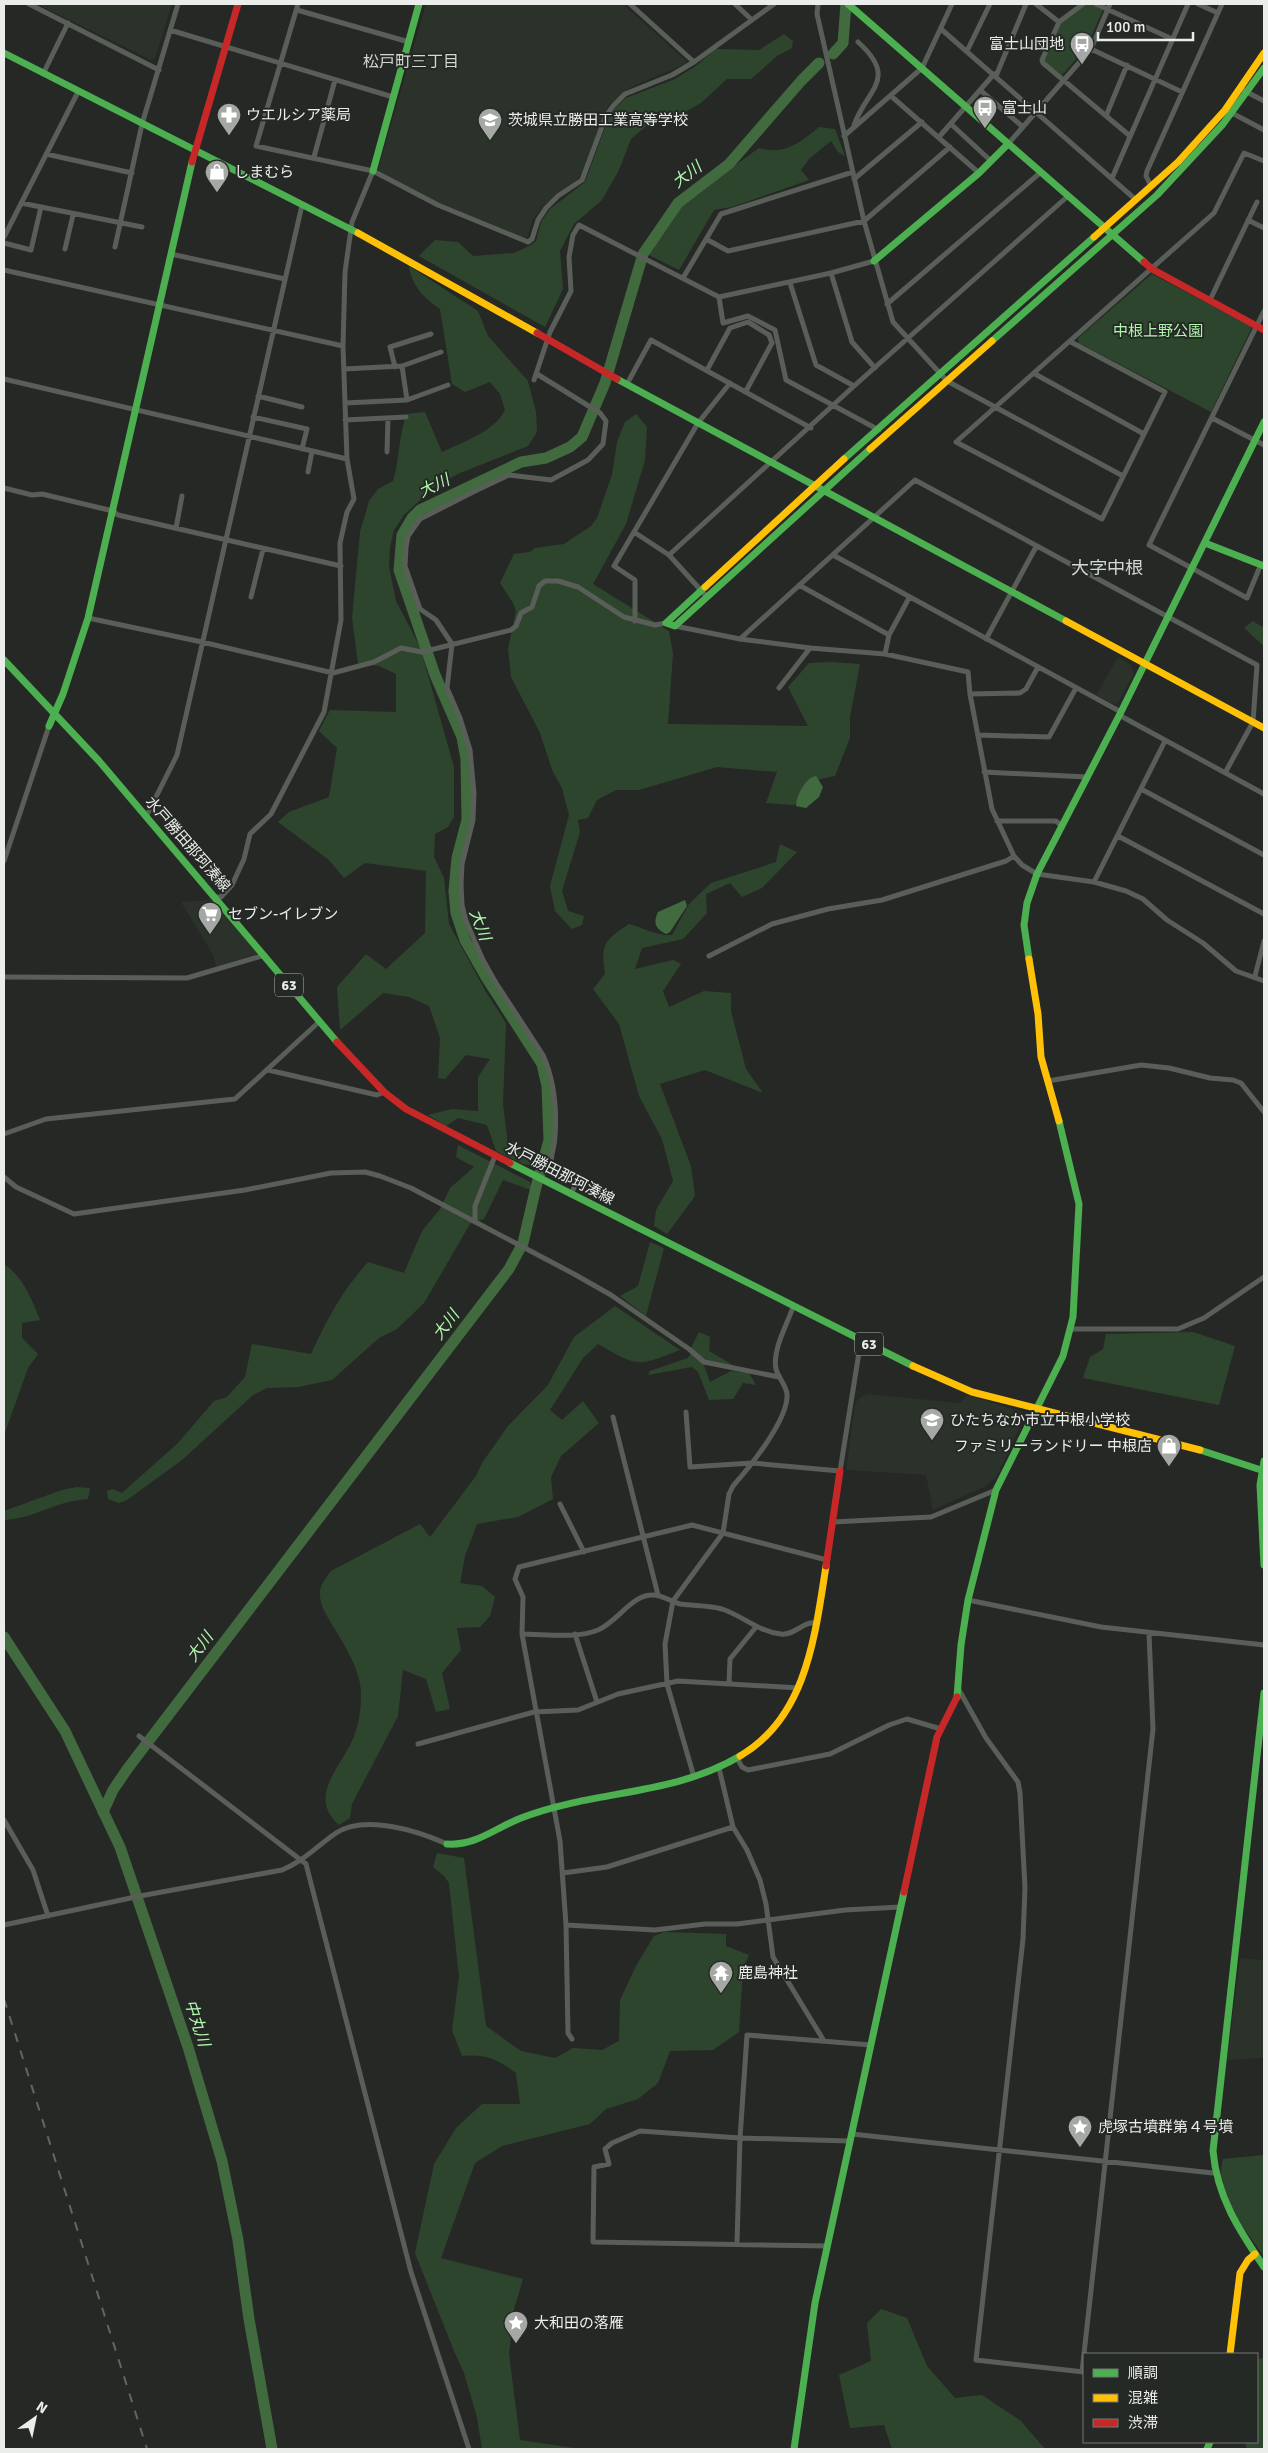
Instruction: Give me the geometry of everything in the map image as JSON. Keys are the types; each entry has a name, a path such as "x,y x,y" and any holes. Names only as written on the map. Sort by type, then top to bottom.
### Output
{"street":[{"path":"29,4 159,70"},
{"path":"115,246 142,124 178,4"},
{"path":"4,861 49,726 65,688 88,618 194,151 238,4"},
{"path":"298,4 256,146 373,171 438,206 531,242 534,226 546,208 558,196 582,180 606,116 612,106 625,94 672,75 694,62 774,4"},
{"path":"216,897 221,897 232,885 244,859 250,834 271,814 320,722 333,674 341,620 340,543 347,512 354,499 347,459 345,420 343,346 345,272 351,230 373,171 419,4"},
{"path":"735,4 752,20"},
{"path":"818,4 817,14 852,172 874,262 893,322 947,381 1123,476"},
{"path":"848,4 1152,269 1264,330"},
{"path":"844,136 922,68 942,29 952,4"},
{"path":"968,51 990,4"},
{"path":"939,137 995,75 1026,4"},
{"path":"1036,4 1059,22"},
{"path":"1083,4 1059,22 1042,60 1043,63 1130,136"},
{"path":"1096,4 1108,6 1172,39"},
{"path":"1112,178 1157,79 1188,4"},
{"path":"1198,4 1218,13"},
{"path":"1150,186 1146,176 1147,171 1222,4"},
{"path":"633,5 694,62"},
{"path":"534,380 550,332 571,291 569,257 572,235 579,225 719,297 874,262 979,173 1008,144 1091,49 1108,6"},
{"path":"297,10 409,42"},
{"path":"43,74 68,23"},
{"path":"942,29 1136,199"},
{"path":"170,30 394,97"},
{"path":"854,126 873,93 878,77 875,60 858,42"},
{"path":"1091,49 1182,92"},
{"path":"4,53 394,251 617,379 770,463 1264,728"},
{"path":"675,626 1112,234 1184,167 1232,113 1264,53"},
{"path":"1106,116 1127,65"},
{"path":"666,623 814,486 1178,162 1264,68"},
{"path":"314,157 335,80"},
{"path":"980,90 1022,127"},
{"path":"1245,90 1264,101"},
{"path":"4,237 78,92"},
{"path":"891,96 979,173"},
{"path":"1232,113 1264,130"},
{"path":"854,179 922,122"},
{"path":"951,124 991,161"},
{"path":"706,240 728,252 864,221 950,147"},
{"path":"1071,342 1165,392 1102,519 956,442 1071,342 1214,213 1244,153 1264,161"},
{"path":"46,154 132,173"},
{"path":"684,278 721,214 852,172"},
{"path":"888,304 1041,172"},
{"path":"669,555 811,428 854,386 1068,196"},
{"path":"1210,300 1257,202"},
{"path":"21,203 73,215 142,227"},
{"path":"146,817 176,755 302,205"},
{"path":"4,243 31,250 42,207"},
{"path":"65,249 73,215"},
{"path":"1248,220 1264,228"},
{"path":"171,254 284,279"},
{"path":"4,270 343,346"},
{"path":"831,273 852,342 875,368"},
{"path":"790,282 816,364 854,386"},
{"path":"719,297 723,323 748,316 775,330 786,380 879,430"},
{"path":"1205,543 1262,565 1247,598 1149,545 1264,311"},
{"path":"707,370 730,328 748,322 770,335 772,343 746,391"},
{"path":"395,367 390,347 431,334"},
{"path":"627,384 651,340 811,428"},
{"path":"344,370 402,366 441,352"},
{"path":"402,366 407,400"},
{"path":"537,374 597,411 606,421 604,444 588,460 551,480 509,475 420,518 414,526 406,548 405,566 420,609 436,620 452,644 447,688 468,742 474,792 472,820 462,864 462,905 466,921 483,960 548,1066 555,1100 555,1136 551,1166 575,1185 571,1195"},
{"path":"1034,374 1144,434"},
{"path":"4,379 136,408 151,414 347,459"},
{"path":"635,621 635,580 614,566 698,423 730,383"},
{"path":"345,402 407,400 448,385"},
{"path":"258,396 302,407"},
{"path":"253,416 307,430 302,449"},
{"path":"345,420 406,417"},
{"path":"1212,418 1264,445"},
{"path":"387,452 388,419"},
{"path":"794,2449 815,2304 900,1907 937,1737 959,1690 961,1645 968,1600 996,1490 1063,1356 1070,1329 1079,1204 1069,1155 1042,1057 1038,1014 1024,925 1027,903 1037,874 1120,713 1264,422"},
{"path":"308,472 312,451"},
{"path":"740,639 915,480 1257,665 1253,722 1225,773"},
{"path":"4,488 32,495 42,494 113,511 118,515 341,566"},
{"path":"176,528 182,496"},
{"path":"634,532 669,555 707,597"},
{"path":"986,639 1036,546"},
{"path":"252,597 263,549"},
{"path":"832,555 1076,688 1165,741 1264,794"},
{"path":"88,618 202,642 333,674 374,662 401,648 423,652 514,629 521,614 532,607 539,586 545,581 558,581 578,587 609,610 635,621 655,625 666,623 740,639 810,648 885,654 968,672 970,694 992,809 1014,856 1022,865 1037,874 1094,882 1126,891 1142,899 1167,920 1203,943 1236,972 1264,980"},
{"path":"799,585 889,635"},
{"path":"885,654 889,635 909,598"},
{"path":"779,688 810,648"},
{"name":"水戸勝田那珂湊線","path":"4,660 99,761 353,1061 384,1092 419,1117 930,1375 972,1392 1229,1458 1263,1470"},
{"path":"970,694 1020,693 1026,689 1038,667"},
{"path":"978,735 1049,737 1076,688"},
{"path":"1094,882 1165,741"},
{"path":"984,772 1087,777"},
{"path":"1141,789 1264,854"},
{"path":"997,821 1056,821 1062,826"},
{"path":"1118,836 1264,914"},
{"path":"709,956 772,924 828,909 882,900 1006,861 1014,856"},
{"path":"1255,976 1264,941"},
{"path":"4,977 187,978 264,955"},
{"path":"4,1134 46,1119 235,1099 320,1021"},
{"path":"1048,1081 1141,1065 1169,1068 1240,1083 1264,1112"},
{"path":"268,1070 377,1096 384,1092"},
{"path":"475,1222 475,1206 494,1156"},
{"path":"4,1177 16,1188 74,1214 245,1190 331,1172 365,1172 411,1188 611,1295 689,1349 704,1362 779,1377"},
{"path":"1070,1329 1178,1329 1204,1318 1264,1277"},
{"path":"694,1778 667,1684 665,1644 673,1601 723,1533 730,1494 775,1429 786,1402 785,1386 776,1369 776,1354 793,1307"},
{"path":"4,1924 137,1896 282,1870 303,1860 335,1834 357,1825 415,1831 447,1844 466,1845 476,1842 506,1824 553,1807 694,1778 737,1758 754,1746 774,1727 799,1688 810,1661 861,1340"},
{"path":"686,1412 690,1467 752,1463 840,1471"},
{"path":"613,1417 658,1595"},
{"path":"1264,1461 1260,1485 1264,1565"},
{"path":"833,1522 930,1517 996,1490"},
{"path":"560,1504 584,1552"},
{"path":"572,2039 568,2034 563,1872 522,1634 523,1597 515,1579 519,1567 692,1525 827,1560"},
{"path":"522,1634 575,1634 596,1631 643,1597 658,1595 673,1601 720,1608 739,1615 756,1627 783,1635 810,1622 816,1623"},
{"path":"968,1600 1101,1627 1264,1645"},
{"path":"729,1683 730,1659 756,1627"},
{"path":"1085,2353 1153,1729 1149,1633"},
{"path":"575,1634 598,1702"},
{"path":"418,1744 534,1712 578,1710 618,1694 678,1681 799,1688"},
{"path":"959,1690 986,1738 1018,1782 1025,1888 1023,1939 976,2360 1083,2372"},
{"path":"1264,1693 1214,2143 1214,2173 1222,2201 1264,2267"},
{"path":"737,1758 742,1767 748,1770 830,1754 889,1725 907,1719 941,1729"},
{"path":"139,1736 306,1864 411,2272 469,2449"},
{"path":"719,1768 733,1827 747,1850 760,1880 773,1956 824,2041"},
{"path":"4,1820 33,1870 48,1916"},
{"path":"563,1872 607,1867 733,1827"},
{"path":"566,1925 655,1930 704,1924 737,1924 845,1910 900,1907"},
{"path":"737,2243 740,2138 747,2035 871,2045"},
{"path":"828,2246 593,2242 594,2167 609,2164 605,2149 612,2143 640,2131 740,2138 851,2137 1000,2150 1214,2173"},
{"path":"1230,2353 1240,2273 1248,2260 1255,2254"}],"shaded area":[{"path":"37,4 172,4 155,58 151,60"},
{"name":"茨城県立勝田工業高等学校","path":"426,4 623,4 686,61 685,64 631,87 608,106 580,177 543,206 532,221 527,239 428,198 380,172 378,169"},
{"path":"1118,657 1131,665 1134,674 1118,703 1114,704 1096,695"},
{"path":"816,776 823,787 819,797 806,808 796,806 802,788 812,777"},
{"path":"215,900 259,953 216,967 213,955 181,902"},
{"path":"685,900 687,906 670,932 666,934 659,930 655,922 658,912"},
{"name":"ひたちなか市立中根小学校","path":"868,1394 960,1403 967,1395 1026,1413 997,1476 986,1486 933,1510 926,1475 846,1470 855,1404 859,1398"},
{"path":"1240,1958 1264,1960 1264,2058 1227,2060"}],"green space":[{"path":"1086,4 1091,4 1103,10 1086,48 1062,75 1044,61 1061,23"},
{"path":"784,34 793,41 792,48 777,56 751,79 727,79 701,103 687,111 652,121 631,139 619,170 602,200 574,224 560,251 563,289 545,327 419,256 435,240 458,242 473,256 514,253 531,245 536,241 541,222 550,209 585,182 609,117 626,98 675,79 696,66 715,49 759,50"},
{"path":"819,127 835,129 845,156 838,152 831,141 809,159 801,170 809,180 732,207 714,210 679,270 649,255 680,205 759,148 768,150 784,149 806,138"},
{"path":"409,266 478,311 488,336 528,381 536,412 537,432 528,446 460,473 435,486 404,515 394,530 390,547 389,567 396,601 420,647 454,767 454,817 448,827 435,834 434,857 444,878 449,924 486,992 506,1023 503,1104 508,1145 537,1163 535,1166 523,1164 496,1151 487,1125 458,1118 446,1126 428,1115 452,1109 478,1111 478,1077 490,1059 466,1055 445,1079 438,1078 440,1038 429,1006 409,997 383,993 340,1030 337,987 366,954 386,969 425,933 426,871 365,863 344,878 329,860 278,822 289,812 329,797 337,748 319,731 330,710 396,712 396,674 379,666 358,663 352,618 360,532 369,501 378,489 393,481 407,414 425,412 442,452 486,430 500,418 505,410 500,394 490,382 465,392 452,384 440,309 420,291 413,280"},
{"name":"中根上野公園","path":"1152,274 1252,327 1211,412 1079,343 1078,338"},
{"path":"636,414 647,427 645,460 626,524 593,584 669,631 673,654 668,724 808,726 788,687 809,663 860,664 850,717 850,738 835,776 820,779 794,805 766,803 777,772 717,767 639,790 616,790 597,800 588,818 578,820 580,832 562,891 568,911 584,916 582,925 572,929 555,911 550,886 569,815 562,788 553,772 540,733 511,677 508,649 516,611 500,583 514,554 530,552 535,548 564,544 591,526 597,518 612,475 617,442 625,422"},
{"path":"1253,621 1264,628 1264,646 1244,628"},
{"path":"780,844 797,852 762,888 742,897 730,883 706,894 707,913 683,939 642,948 635,969 673,960 681,964 663,991 669,1007 704,991 731,993 731,1011 746,1069 763,1093 705,1070 660,1084 691,1166 695,1196 667,1234 654,1226 656,1210 673,1181 662,1139 639,1096 619,1024 593,989 605,974 604,949 614,934 629,924 656,933 672,935 689,904 711,883 776,862"},
{"path":"458,1145 530,1182 531,1190 503,1180 484,1219 470,1224 424,1303 397,1329 379,1338 332,1380 298,1387 267,1388 253,1395 182,1460 127,1500 119,1503 108,1499 107,1491 112,1489 122,1493 178,1443 214,1401 227,1397 245,1377 252,1344 311,1354 336,1306 368,1262 404,1273 422,1231 440,1209 450,1188 474,1167 456,1157"},
{"path":"650,1242 664,1248 646,1316 620,1296 638,1286"},
{"path":"4,1264 22,1282 40,1320 22,1323 22,1338 38,1354 28,1368 4,1435"},
{"path":"615,1306 680,1350 646,1362 638,1362 622,1357 598,1344 583,1358 550,1410 562,1420 583,1401 599,1423 561,1456 551,1477 553,1499 518,1517 477,1524 465,1556 460,1583 482,1586 495,1597 490,1616 480,1627 457,1628 461,1650 442,1673 450,1709 436,1712 426,1679 403,1670 398,1716 352,1804 350,1818 339,1825 330,1815 326,1804 326,1794 334,1773 356,1731 359,1719 361,1687 352,1660 326,1615 320,1599 323,1582 331,1571 420,1524 430,1537 476,1476 482,1463 508,1426 548,1385 574,1337"},
{"path":"699,1332 710,1337 709,1351 733,1365 706,1362 691,1348"},
{"path":"1193,1332 1235,1346 1219,1405 1083,1378 1090,1357 1103,1349 1106,1334"},
{"path":"691,1353 704,1365 710,1382 731,1371 749,1373 756,1385 743,1383 733,1399 709,1400 698,1372 692,1367 648,1375 650,1371 688,1358"},
{"path":"77,1487 90,1488 88,1499 77,1500 15,1519 4,1520 4,1511 62,1490"},
{"path":"437,1853 464,1858 486,2026 521,2051 555,2058 573,2048 602,2050 619,2041 620,2000 636,1966 654,1936 664,1932 726,1934 726,1946 749,1955 743,1968 739,2032 713,2050 670,2051 658,2083 638,2099 606,2109 590,2124 502,2146 475,2163 441,2258 523,2279 514,2309 509,2354 520,2440 581,2449 482,2449 477,2417 464,2373 415,2253 434,2164 456,2128 482,2104 520,2104 516,2073 491,2058 462,2056 452,2030 459,1977 449,1883 433,1867"},
{"path":"1264,2155 1264,2257 1232,2211 1222,2186 1221,2173 1223,2159"},
{"path":"881,2309 907,2318 927,2366 955,2398 982,2395 1021,2421 1045,2449 892,2449 884,2425 850,2428 839,2375 871,2361 867,2323"},
{"path":"1264,2358 1264,2449 1247,2449 1245,2443 1258,2443 1258,2359"}],"waterway":[{"name":"大川","path":"833,54 843,43 846,4"},
{"name":"大川","path":"103,1812 113,1790 128,1768 509,1269 523,1243 549,1140 547,1086 542,1064 486,977 465,940 456,913 454,891 457,858 467,820 466,759 462,737 435,675 399,570 402,535 412,518 420,510 521,462 546,458 570,447 582,437 605,383 643,254 678,203 729,164 819,63"},
{"name":"中丸川","path":"4,1637 65,1731 120,1847 188,2047 222,2161 238,2240 249,2319 272,2449"}],"railway":[{"path":"4,1999 147,2449"}],"traffic: fast":[{"path":"373,171 419,4"},
{"path":"848,4 1144,262"},
{"path":"4,53 358,233"},
{"path":"992,341 1157,195 1223,124 1264,68"},
{"path":"874,261 979,173 1008,144"},
{"path":"49,726 63,694 88,618 192,162"},
{"path":"844,459 1094,237"},
{"path":"617,379 1066,621"},
{"path":"1029,959 1024,925 1027,903 1037,874 1121,712 1264,422"},
{"path":"705,587 666,623 675,626 870,449"},
{"path":"1205,543 1264,566"},
{"path":"4,660 99,761 337,1042"},
{"path":"957,1697 961,1645 968,1600 996,1490 1063,1356 1073,1317 1079,1204 1059,1121"},
{"path":"510,1163 913,1366"},
{"path":"1200,1450 1264,1471"},
{"path":"1264,1461 1260,1485 1264,1565"},
{"path":"1264,1693 1213,2151 1215,2168 1224,2198 1246,2240 1264,2267"},
{"path":"447,1844 457,1844 476,1839 521,1818 548,1809 688,1779 740,1756"},
{"path":"794,2449 815,2303 904,1892"},
{"path":"1207,2449 1210,2443"}],"traffic: slow":[{"path":"1094,237 1178,162 1225,110 1264,53"},
{"path":"358,233 537,333"},
{"path":"870,449 992,341"},
{"path":"705,587 844,459"},
{"path":"1066,621 1264,728"},
{"path":"1029,959 1038,1014 1041,1057 1059,1121"},
{"path":"913,1366 972,1392 1200,1450"},
{"path":"740,1756 762,1739 780,1720 794,1697 812,1646 826,1566"},
{"path":"1230,2353 1240,2273 1248,2260 1255,2254"}],"traffic: jam":[{"path":"192,162 238,4"},
{"path":"1144,262 1152,269 1264,330"},
{"path":"537,333 617,379"},
{"path":"337,1042 384,1092 406,1109 510,1163"},
{"path":"826,1566 840,1471"},
{"path":"904,1892 937,1737 957,1697"}],"place":[{"name":"富士山団地","path":"1082,65"},
{"name":"富士山","path":"985,129"},
{"name":"ウエルシア薬局","path":"229,136"},
{"name":"茨城県立勝田工業高等学校","path":"490,141"},
{"name":"しまむら","path":"217,193"},
{"name":"セブン-イレブン","path":"210,935"},
{"name":"ひたちなか市立中根小学校","path":"932,1441"},
{"name":"ファミリーランドリー 中根店","path":"1169,1467"},
{"name":"鹿島神社","path":"721,1994"},
{"name":"虎塚古墳群第４号墳","path":"1080,2148"},
{"name":"大和田の落雁","path":"516,2344"}],"district":[{"name":"松戸町三丁目","path":"411,62"},
{"name":"大字中根","path":"1107,568"}]}
